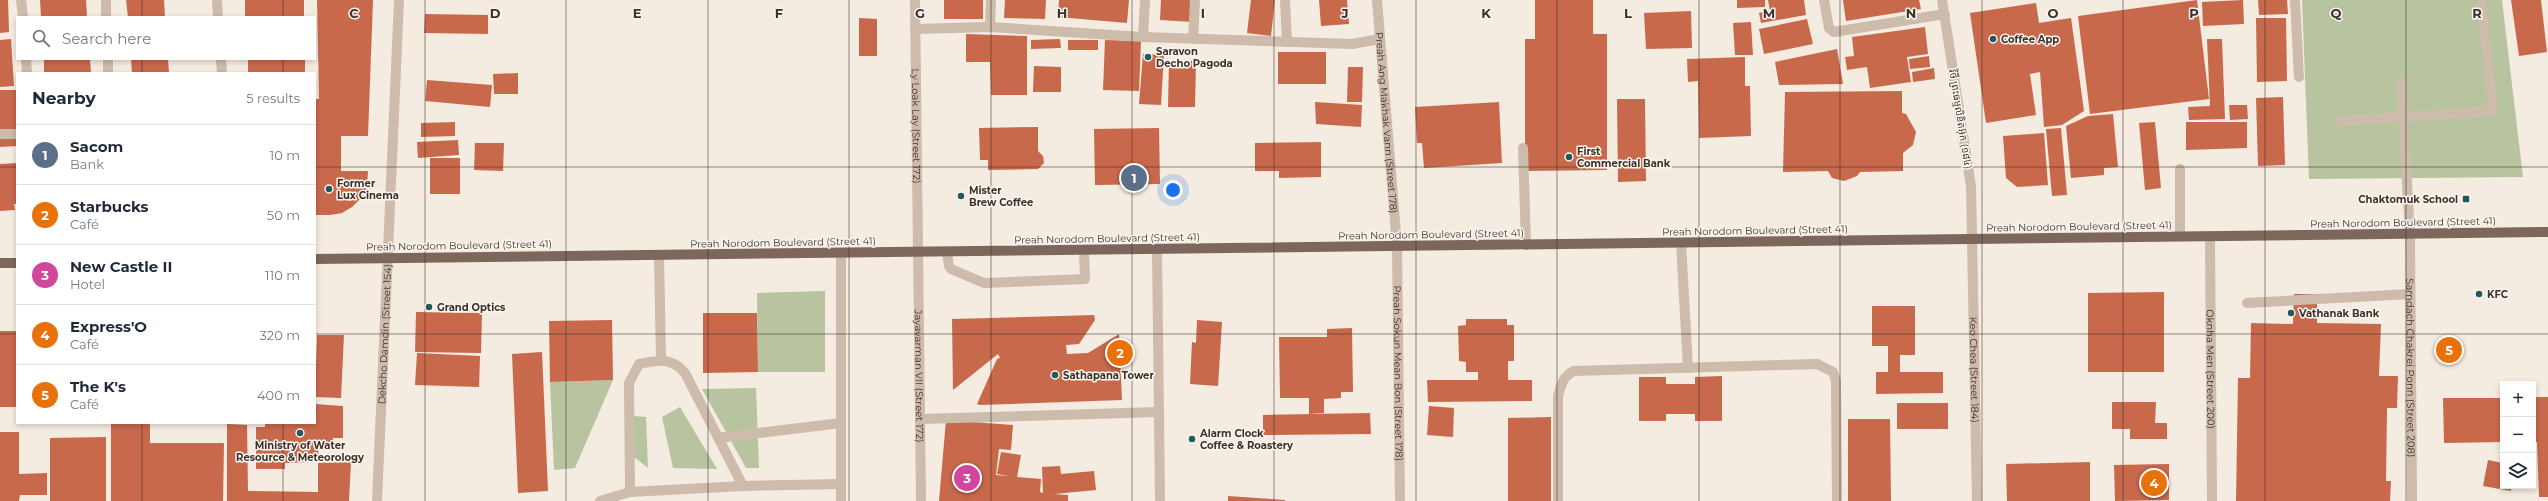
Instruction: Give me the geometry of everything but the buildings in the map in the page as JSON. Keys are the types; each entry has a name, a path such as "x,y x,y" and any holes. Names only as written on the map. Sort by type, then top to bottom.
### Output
{"main road":[{"name":"Preah Norodom Boulevard (Street 41)","path":"316,259 2548,232"},
{"path":"0,263 16,263"}],"street":[{"path":"21,0 23,16"},
{"path":"106,0 106,16"},
{"path":"217,0 218,16"},
{"name":"Dekcho Damdin (Street 154)","path":"377,501 399,0"},
{"name":"Ly Loak Lay (Street 172)","path":"916,0 915,29 918,252"},
{"path":"990,27 991,0"},
{"path":"1142,37 1145,0"},
{"path":"1193,39 1195,0"},
{"path":"1285,0 1287,42"},
{"name":"Preah Ang Makhak Vann (Street 178)","path":"1377,0 1397,246"},
{"path":"1824,0 1829,28 1834,32 1944,14"},
{"name":"វិថី ព្រះធម្មលិខិតអ៊ុក (១៨៤)","path":"1942,0 1972,186 1973,239"},
{"path":"2295,0 2299,77"},
{"path":"2340,121 2493,111 2481,0"},
{"path":"915,29 990,27 1142,37 1352,44 1380,39"},
{"path":"26,60 27,72"},
{"path":"108,60 108,72"},
{"path":"221,60 222,72"},
{"name":"Samdach Chakrei Ponn (Street 208)","path":"2401,81 2410,234 2412,501"},
{"path":"0,134 16,134"},
{"path":"1523,148 1526,245"},
{"path":"2180,169 2180,236"},
{"name":"Oknha Men (Street 200)","path":"2210,236 2212,501"},
{"name":"Keo Chea (Street 184)","path":"1973,239 1977,501"},
{"path":"1681,243 1688,368"},
{"name":"Preah Sokun Mean Bon (Street 178)","path":"1397,246 1400,501"},
{"path":"1157,249 1160,501"},
{"path":"947,252 950,268 976,281 984,282 1085,279 1084,250"},
{"name":"Jayavarman VII (Street 172)","path":"918,252 921,501"},
{"path":"841,253 841,501"},
{"path":"659,255 661,359"},
{"path":"2247,302 2410,294"},
{"path":"630,492 629,383 639,364 661,359 678,365 685,373 743,486"},
{"path":"1558,501 1558,396 1561,383 1566,375 1574,371 1817,364 1833,372 1836,381 1837,501"},
{"path":"920,419 1159,412"},
{"path":"718,438 841,423"},
{"path":"600,501 630,492 743,486 841,484"}],"green space":[{"path":"2302,0 2502,0 2523,177 2309,179"},
{"path":"825,291 825,372 758,372 757,293"},
{"path":"613,380 575,468 554,470 550,382"},
{"path":"756,388 759,468 746,468 702,389"},
{"path":"680,407 717,469 673,468 662,417"},
{"path":"633,416 646,417 648,468 634,457"}],"place":[{"name":"Coffee App","path":"1993,39"},
{"name":"Saravon Decho Pagoda","path":"1148,57"},
{"name":"First Commercial Bank","path":"1569,157"},
{"name":"Sacom","path":"1134,178"},
{"name":"Former Lux Cinema","path":"329,189"},
{"name":"Mister Brew Coffee","path":"961,196"},
{"name":"Chaktomuk School","path":"2466,199"},
{"name":"KFC","path":"2479,294"},
{"name":"Grand Optics","path":"429,307"},
{"name":"Vathanak Bank","path":"2291,313"},
{"name":"The K's","path":"2449,350"},
{"name":"Starbucks","path":"1120,353"},
{"name":"Sathapana Tower","path":"1055,375"},
{"name":"Ministry of Water Resource & Meteorology","path":"300,433"},
{"name":"Alarm Clock Coffee & Roastery","path":"1192,439"},
{"name":"New Castle II","path":"967,478"},
{"name":"Express'O","path":"2154,483"}]}
